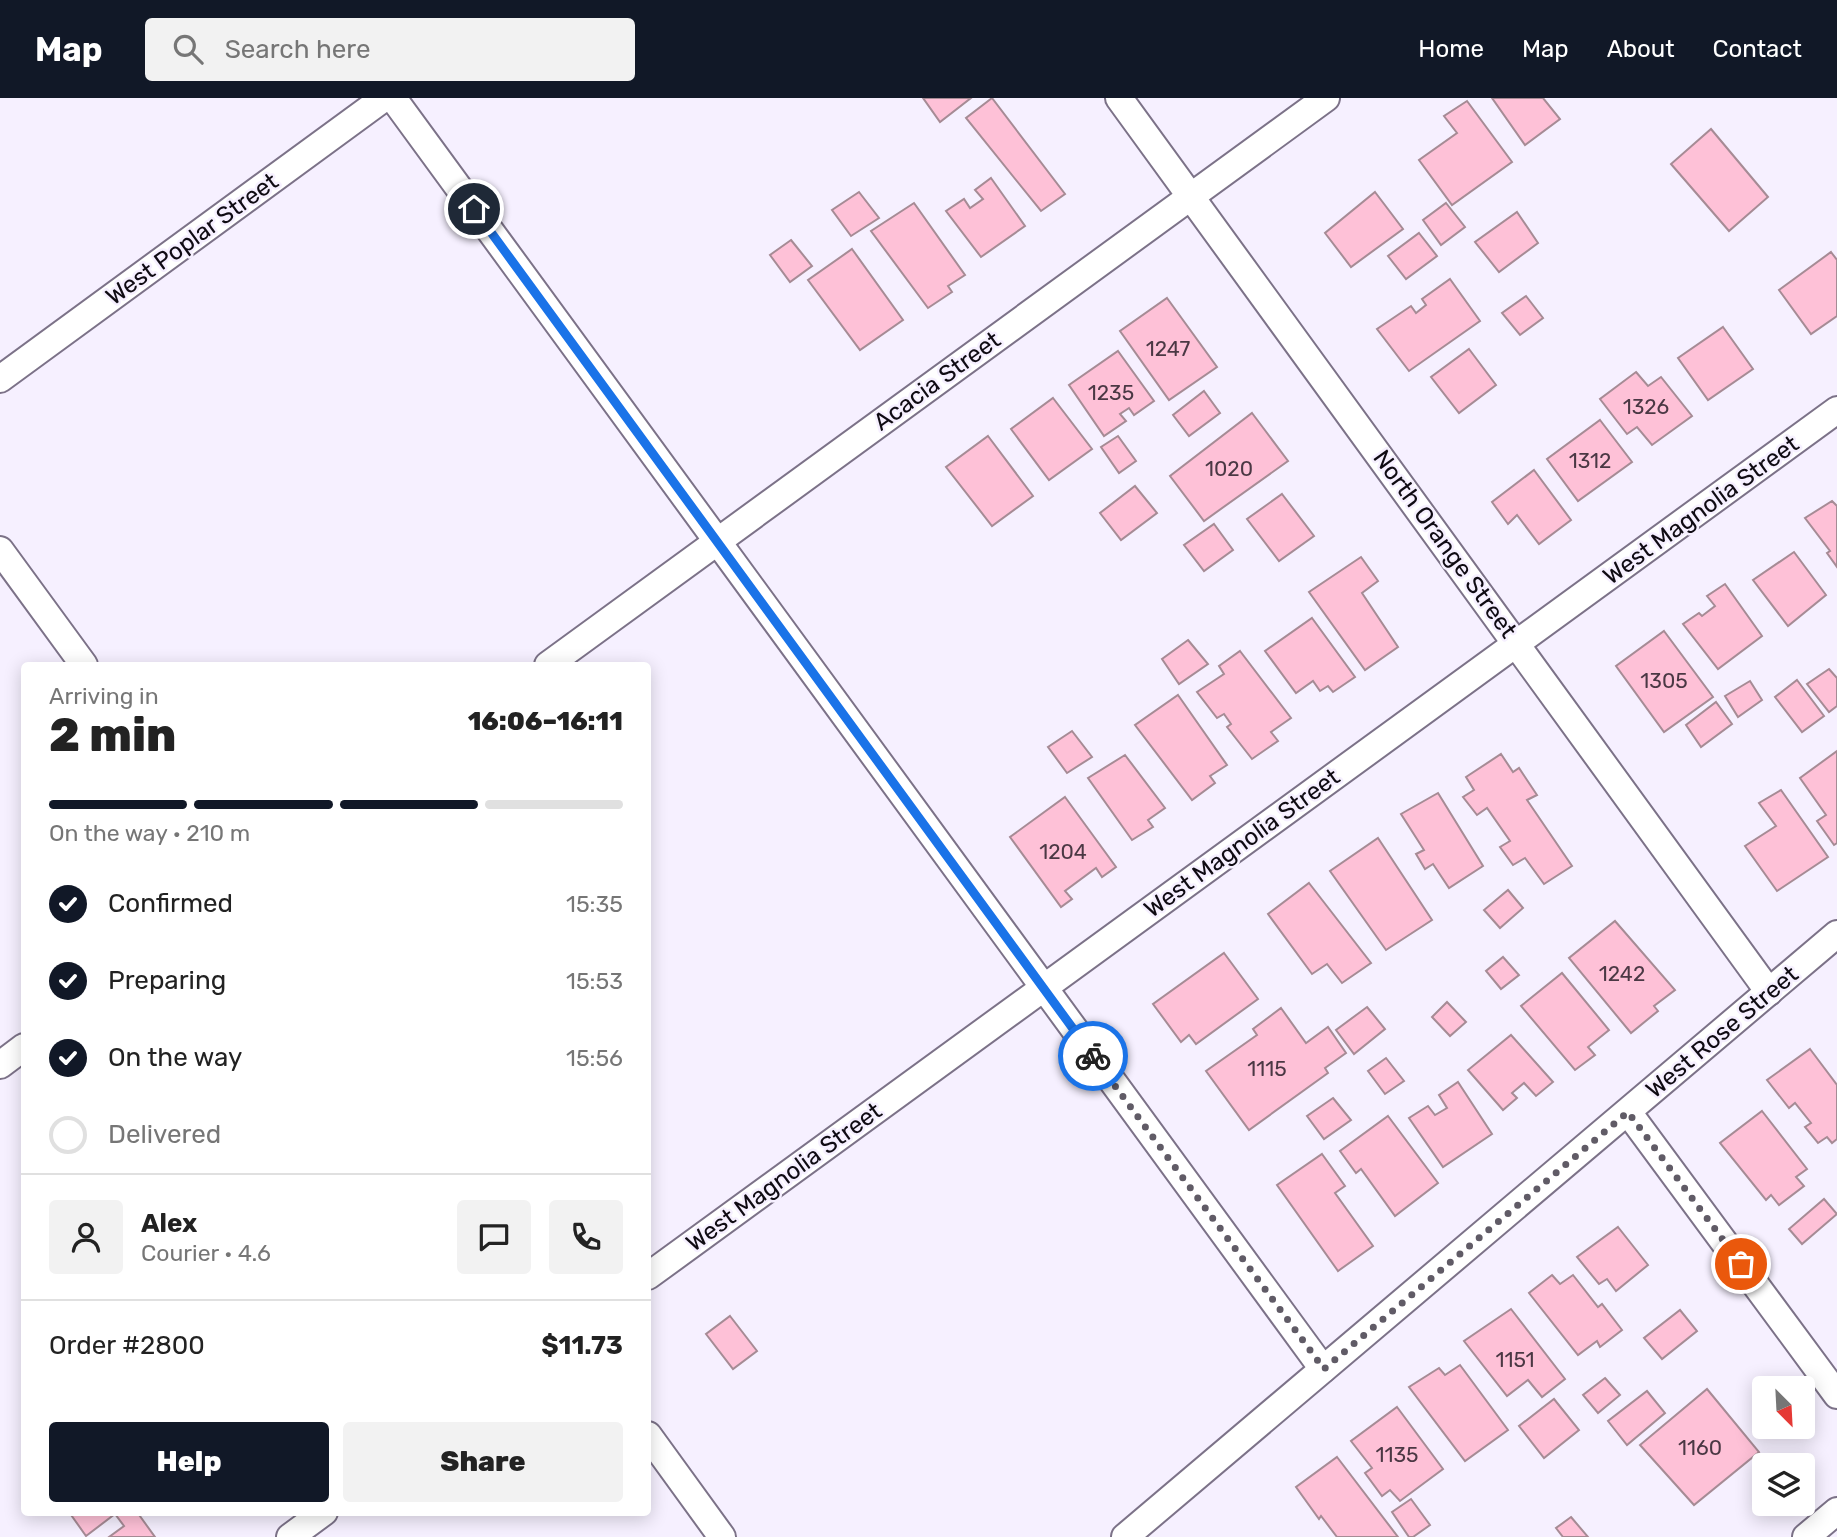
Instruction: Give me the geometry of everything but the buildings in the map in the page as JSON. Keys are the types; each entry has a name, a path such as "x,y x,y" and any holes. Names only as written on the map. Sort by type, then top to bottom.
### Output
{"street":[{"name":"West Poplar Street","path":"0,379 384,98"},
{"path":"393,98 1324,1369"},
{"name":"North Orange Street","path":"1119,98 1769,992"},
{"name":"Acacia Street","path":"552,662 1326,98"},
{"name":"West Magnolia Street","path":"651,1274 1837,410"},
{"path":"0,550 82,662"},
{"name":"West Rose Street","path":"1125,1537 1837,934"},
{"path":"0,1065 21,1049"},
{"path":"1628,1112 1837,1395"},
{"path":"651,1439 722,1537"},
{"path":"1806,1537 1837,1511"},
{"path":"290,1537 319,1516"}],"way so far":[{"path":"1093,1056 1324,1369 1628,1112 1741,1264"}],"route":[{"path":"474,209 1093,1056"}]}
